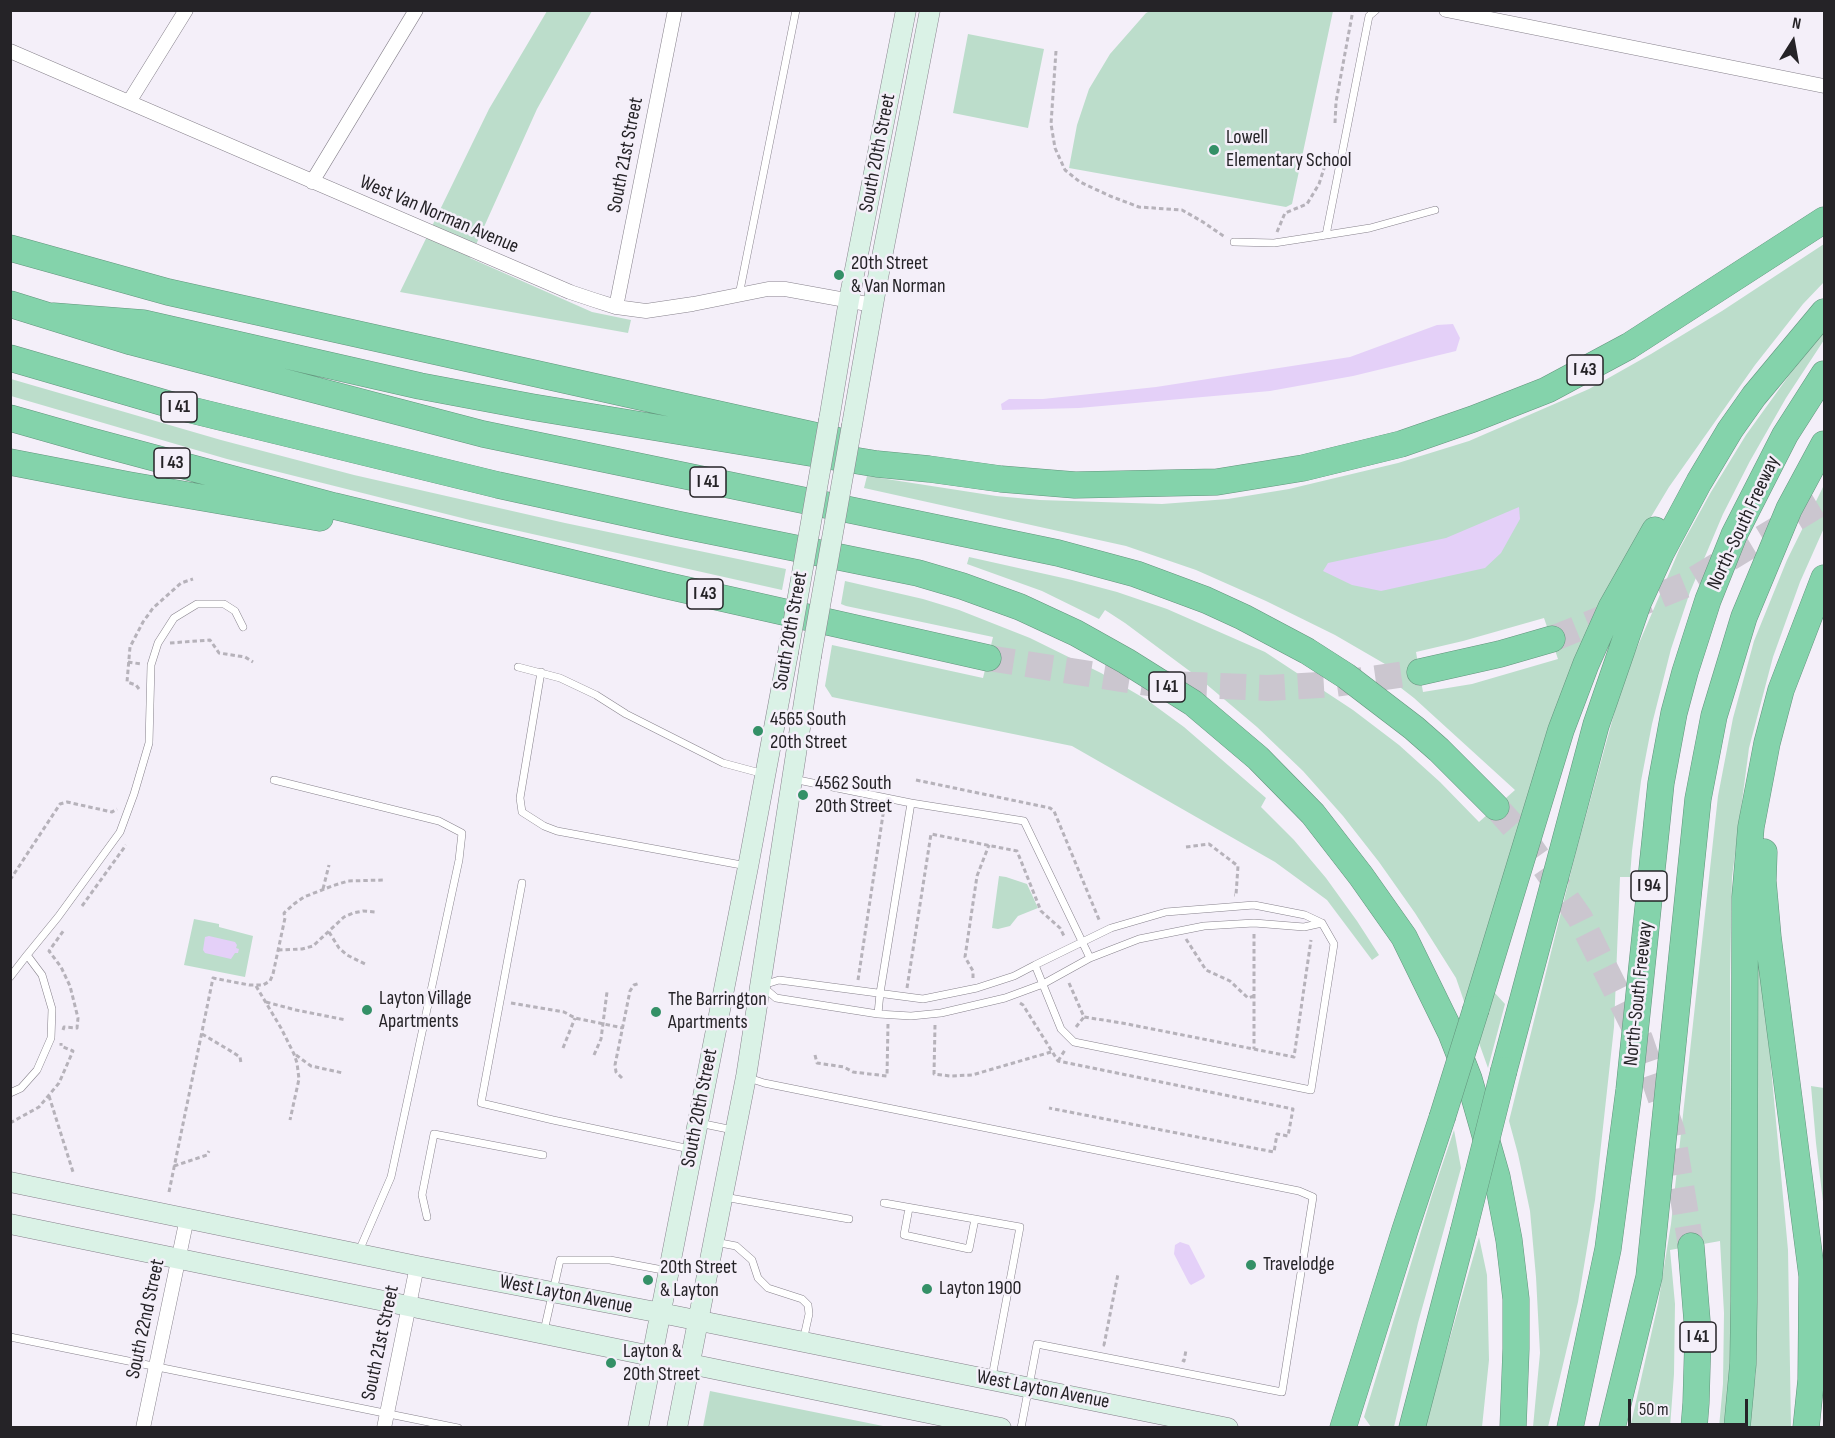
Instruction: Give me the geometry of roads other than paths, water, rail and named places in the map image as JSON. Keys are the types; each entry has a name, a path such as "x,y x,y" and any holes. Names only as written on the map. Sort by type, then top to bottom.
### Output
{"highway":[{"name":"I 43","path":"53,316 143,323 420,386 532,407 878,464 1001,479 1075,485 1217,482 1303,468 1401,444 1547,390 1629,346 1824,220"},
{"path":"10,248 168,292 879,450 929,469"},
{"name":"I 41","path":"10,304 132,342 483,434 1058,553 1136,574 1206,600 1243,617 1287,639 1346,676 1414,728 1496,807"},
{"path":"1412,1428 1596,725 1638,603 1661,553 1730,430 1754,396 1824,312"},
{"name":"I 41","path":"10,358 175,406 475,480 666,522 918,573 963,586 1076,633 1193,703 1259,759 1313,814 1404,937 1451,1033 1468,1079 1497,1178 1509,1240 1516,1299 1513,1428"},
{"name":"North-South Freeway","path":"1570,1428 1608,1249 1629,1090 1661,783 1674,713 1705,609 1734,535 1785,435 1824,374"},
{"name":"I 43","path":"10,418 423,527 664,585 988,658"},
{"name":"North-South Freeway","path":"1612,1428 1649,1277 1698,799 1714,716 1744,617 1789,509 1824,444"},
{"path":"10,462 294,513 403,537 423,527"},
{"path":"1343,1428 1442,1118 1561,730 1586,664 1611,608 1660,522 1681,492 1699,482"},
{"path":"1737,1428 1743,1364 1745,897 1751,827 1767,743 1781,690 1824,578"},
{"path":"1420,672 1500,654 1552,639"},
{"path":"1796,651 1774,755 1766,806 1763,881 1768,937 1812,1276 1811,1380 1806,1428"},
{"name":"I 41","path":"1691,1246 1698,1333 1694,1428"},
{"path":"1811,1380 1816,1428"}],"street":[{"path":"129,102 186,10"},
{"path":"312,182 416,10"},
{"name":"South 21st Street","path":"616,307 675,10"},
{"name":"South 20th Street","path":"638,1428 748,867 788,653 849,300 906,10"},
{"name":"South 20th Street","path":"677,1428 747,1077 811,657 873,305 930,10"},
{"path":"1446,10 1824,86"},
{"name":"West Van Norman Avenue","path":"10,51 570,292 616,307 664,309 768,289 785,289 873,305"},
{"path":"764,774 792,779"},
{"name":"West Layton Avenue","path":"10,1182 1228,1428"},
{"name":"South 22nd Street","path":"143,1428 187,1218"},
{"name":"West Layton Avenue","path":"10,1224 1001,1428"},
{"name":"South 21st Street","path":"384,1428 417,1266"}],"lane":[{"path":"739,295 796,10"},
{"path":"1326,235 1369,16 1376,10"},
{"path":"1234,242 1274,243 1370,228 1435,210"},
{"path":"10,977 58,917 120,832 149,743 151,665 158,644 174,618 197,604 224,604 235,611 243,627"},
{"path":"518,666 560,678 596,695 626,714 723,763 764,774"},
{"path":"541,672 520,798 522,812 544,826 557,831 748,867"},
{"path":"792,779 911,804 1024,821 1090,958"},
{"path":"274,780 439,821 462,833 457,871 391,1177 358,1253"},
{"path":"878,1014 911,804"},
{"path":"522,883 481,1103 692,1150"},
{"path":"761,985 779,980 923,999 977,988 1014,976 1035,965 1111,928 1166,912 1254,905 1305,915 1322,923 1334,944 1311,1090 1074,1042 1061,1029 1035,965"},
{"path":"761,985 776,998 878,1014 911,1016 941,1013 1005,998 1042,984 1090,958 1139,939 1204,926 1254,923 1304,927 1322,923"},
{"path":"10,1093 21,1088 37,1070 51,1038 52,1009 42,975 27,955"},
{"path":"747,1077 774,1085 1299,1191 1313,1197 1282,1392 1037,1344 1021,1428"},
{"path":"697,1123 736,1131"},
{"path":"427,1216 422,1196 434,1134 543,1155"},
{"path":"724,1197 849,1219"},
{"path":"884,1203 1020,1227 991,1380"},
{"path":"909,1208 904,1235 969,1249 975,1219"},
{"path":"715,1242 736,1246 752,1260 759,1278 768,1288 802,1299 808,1305 809,1314 803,1342"},
{"path":"543,1333 560,1260 610,1260 669,1271"},
{"path":"10,1336 458,1428"}],"tunnel":[{"path":"1552,639 1685,585 1824,501"},
{"path":"988,658 1148,683 1268,688 1335,684 1420,672"},
{"path":"1496,807 1527,842 1580,918 1640,1039 1672,1131 1691,1246"}],"place":[{"name":"Lowell Elementary School","path":"1214,150"},
{"name":"20th Street & Van Norman","path":"839,275"},
{"name":"4565 South 20th Street","path":"758,731"},
{"name":"4562 South 20th Street","path":"803,795"},
{"name":"Layton Village Apartments","path":"367,1010"},
{"name":"The Barrington Apartments","path":"656,1012"},
{"name":"Travelodge","path":"1251,1265"},
{"name":"20th Street & Layton","path":"648,1280"},
{"name":"Layton 1900","path":"927,1289"},
{"name":"Layton & 20th Street","path":"611,1363"}]}
